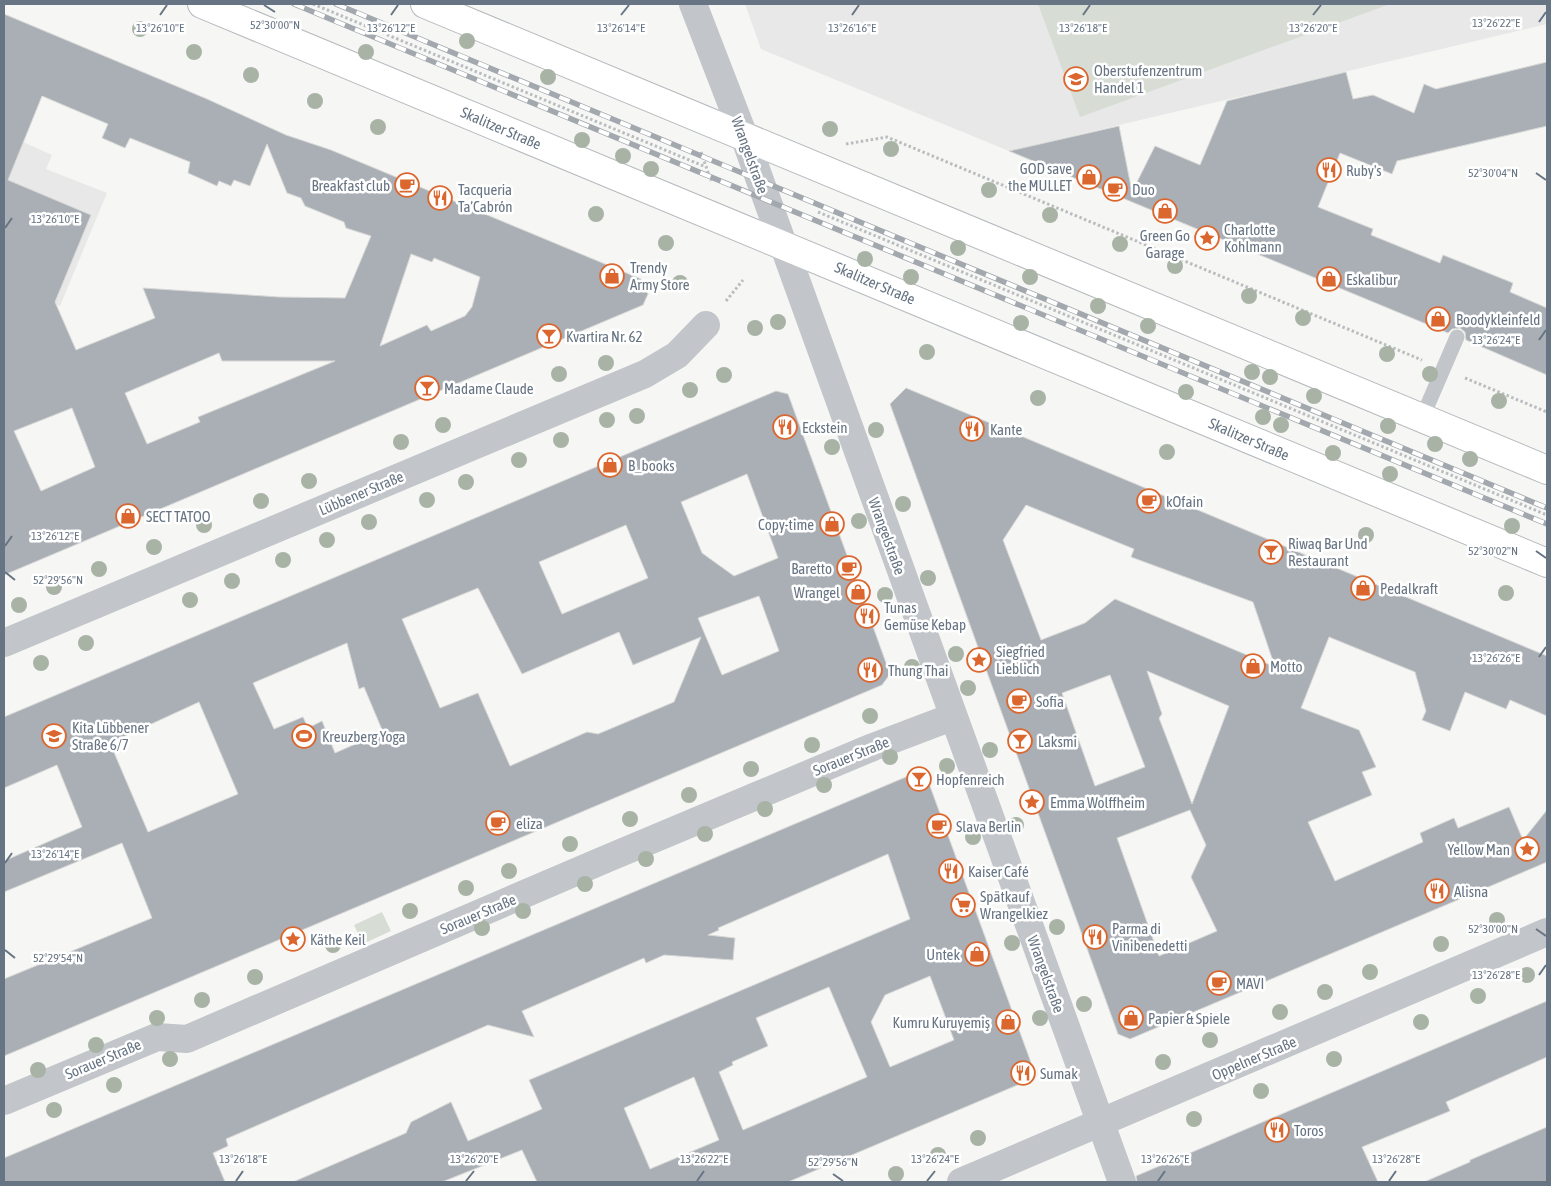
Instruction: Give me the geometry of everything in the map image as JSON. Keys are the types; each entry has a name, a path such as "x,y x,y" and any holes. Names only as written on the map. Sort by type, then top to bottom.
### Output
{"main road":[{"name":"Skalitzer Straße","path":"202,4 1547,563"},
{"path":"424,4 1547,470"}],"street":[{"name":"Wrangelstraße","path":"693,4 744,136 952,717 1122,1182"},
{"name":"Lübbener Straße","path":"4,643 645,374 677,355 706,325"},
{"name":"Sorauer Straße","path":"4,1101 157,1037 187,1038 606,858 952,717"},
{"name":"Oppelner Straße","path":"960,1182 1547,932"}],"lane":[{"path":"1422,418 1457,337"}],"path":[{"path":"313,4 706,167"},
{"path":"844,144 887,138 1547,412"},
{"path":"700,149 712,185"},
{"path":"818,212 1547,515"}],"shaded area":[{"name":"Oberstufenzentrum Handel 1","path":"745,4 1547,4 1547,24 1009,151 761,49"},
{"path":"1038,4 1390,4 1080,117"},
{"path":"4,100 28,110 23,142 52,155 46,169 107,193 60,306 12,287 4,304"},
{"path":"382,912 391,931 363,944 354,925"}],"building":[{"path":"4,14 207,99 286,135 331,150 641,279 645,284 648,294 643,305 4,575","holes":["42,96 108,124 102,138 125,148 130,138 190,162 188,173 217,186 219,181 231,186 234,180 250,186 267,144 287,193 301,198 305,206 344,222 346,228 371,236 345,298 279,297 143,288 155,318 76,350 55,302 91,215 8,180","411,254 432,262 434,258 480,277 472,307 465,316 431,331 427,325 380,346","219,353 222,361 335,361 198,417 200,422 147,444 125,393","72,408 95,467 41,491 14,431"]},
{"path":"1547,62 1547,126 1397,161 1392,174 1340,153 1318,207 1373,229 1371,235 1440,263 1443,255 1513,283 1510,292 1547,308 1547,375 1466,340 1465,332 1460,328 1452,329 1448,333 1009,151 1119,126 1132,192 1155,146 1200,165 1227,101 1346,72 1353,99 1373,95 1414,113 1424,84 1436,89"},
{"path":"906,388 1547,656 1547,716 1510,700 1506,709 1465,692 1450,731 1422,720 1426,711 1415,672 1329,637 1301,708 1359,730 1376,767 1362,772 1372,795 1308,822 1335,881 1423,842 1420,833 1454,818 1458,828 1509,807 1523,840 1547,810 1547,862 1130,1039 1118,1034 890,404","holes":["1026,505 1134,549 1131,557 1253,602 1275,667 1115,599 1085,623 1041,640 1003,540","1147,671 1229,706 1192,804 1159,718 1162,714","1110,675 1145,767 1095,786 1062,693","1190,810 1206,845 1191,877 1217,931 1159,956 1117,838"]},
{"path":"776,391 788,394 890,674 882,685 4,1056 4,979 152,918 122,843 4,892 4,861 82,827 57,765 4,788 4,717","holes":["747,474 778,558 734,576 702,553 681,502","626,525 648,578 562,614 539,562","478,588 522,674 619,632 633,665 701,637 674,702 598,734 587,732 510,766 478,693 440,708 402,619","759,596 779,651 722,675 698,618","347,643 359,689 364,687 383,732 335,753 322,721 308,728 303,717 274,729 253,683","199,702 238,794 148,832 110,743"]},
{"path":"913,774 927,778 1033,1068 1027,1081 788,1182 537,1182 522,1150 442,1182 293,1182 406,1133 411,1122 451,1102 468,1141 542,1109 529,1080 910,919 888,854 718,928 719,930 708,935 735,938 733,960 664,955 646,963 644,958 522,1011 534,1037 488,1025 226,1139 228,1146 213,1153 225,1182 4,1182 4,1158","holes":["930,976 954,1040 890,1067 871,1022 885,995","829,987 867,1077 743,1130 719,1072 733,1065 732,1062 768,1046 756,1018","694,1077 719,1140 650,1169 624,1108"]},
{"path":"1547,1001 1547,1057 1446,1102 1450,1111 1362,1147 1378,1182 1137,1182 1136,1176"},
{"path":"1547,1127 1547,1182 1424,1182 1470,1162 1470,1160"}],"railway":[{"path":"294,4 1547,524"},
{"path":"336,4 1547,508"}],"place":[{"name":"Oberstufenzentrum Handel 1","path":"1076,79"},
{"name":"Ruby's","path":"1329,170"},
{"name":"GOD save the MULLET","path":"1089,177"},
{"name":"Breakfast club","path":"407,185"},
{"name":"Duo","path":"1115,189"},
{"name":"Tacqueria Ta’Cabrón","path":"440,198"},
{"name":"Green Go Garage","path":"1165,211"},
{"name":"Charlotte Kohlmann","path":"1207,238"},
{"name":"Trendy Army Store","path":"612,276"},
{"name":"Eskalibur","path":"1329,279"},
{"name":"Boodykleinfeld","path":"1438,319"},
{"name":"Kvartira Nr. 62","path":"549,336"},
{"name":"Madame Claude","path":"427,388"},
{"name":"Eckstein","path":"785,427"},
{"name":"Kante","path":"972,429"},
{"name":"B_books","path":"610,465"},
{"name":"kOfain","path":"1149,501"},
{"name":"SECT TATOO","path":"128,516"},
{"name":"Copy-time","path":"832,524"},
{"name":"Riwaq Bar Und Restaurant","path":"1271,552"},
{"name":"Baretto","path":"849,568"},
{"name":"Pedalkraft","path":"1363,588"},
{"name":"Wrangel","path":"858,592"},
{"name":"Tunas Gemüse Kebap","path":"867,616"},
{"name":"Siegfried Lieblich","path":"979,660"},
{"name":"Motto","path":"1253,666"},
{"name":"Thung Thai","path":"870,670"},
{"name":"Sofia","path":"1019,701"},
{"name":"Kita Lübbener Straße 6/7","path":"54,736"},
{"name":"Kreuzberg Yoga","path":"304,736"},
{"name":"Laksmi","path":"1020,741"},
{"name":"Hopfenreich","path":"919,779"},
{"name":"Emma Wolffheim","path":"1032,802"},
{"name":"eliza","path":"498,823"},
{"name":"Slava Berlin","path":"939,826"},
{"name":"Yellow Man","path":"1527,849"},
{"name":"Kaiser Café","path":"951,871"},
{"name":"Alisna","path":"1437,891"},
{"name":"Spätkauf Wrangelkiez","path":"963,905"},
{"name":"Parma di Vinibenedetti","path":"1095,937"},
{"name":"Käthe Keil","path":"293,939"},
{"name":"Untek","path":"977,954"},
{"name":"MAVI","path":"1219,983"},
{"name":"Papier & Spiele","path":"1131,1018"},
{"name":"Kumru Kuruyemiş","path":"1008,1022"},
{"name":"Sumak","path":"1023,1073"},
{"name":"Toros","path":"1277,1130"}]}
